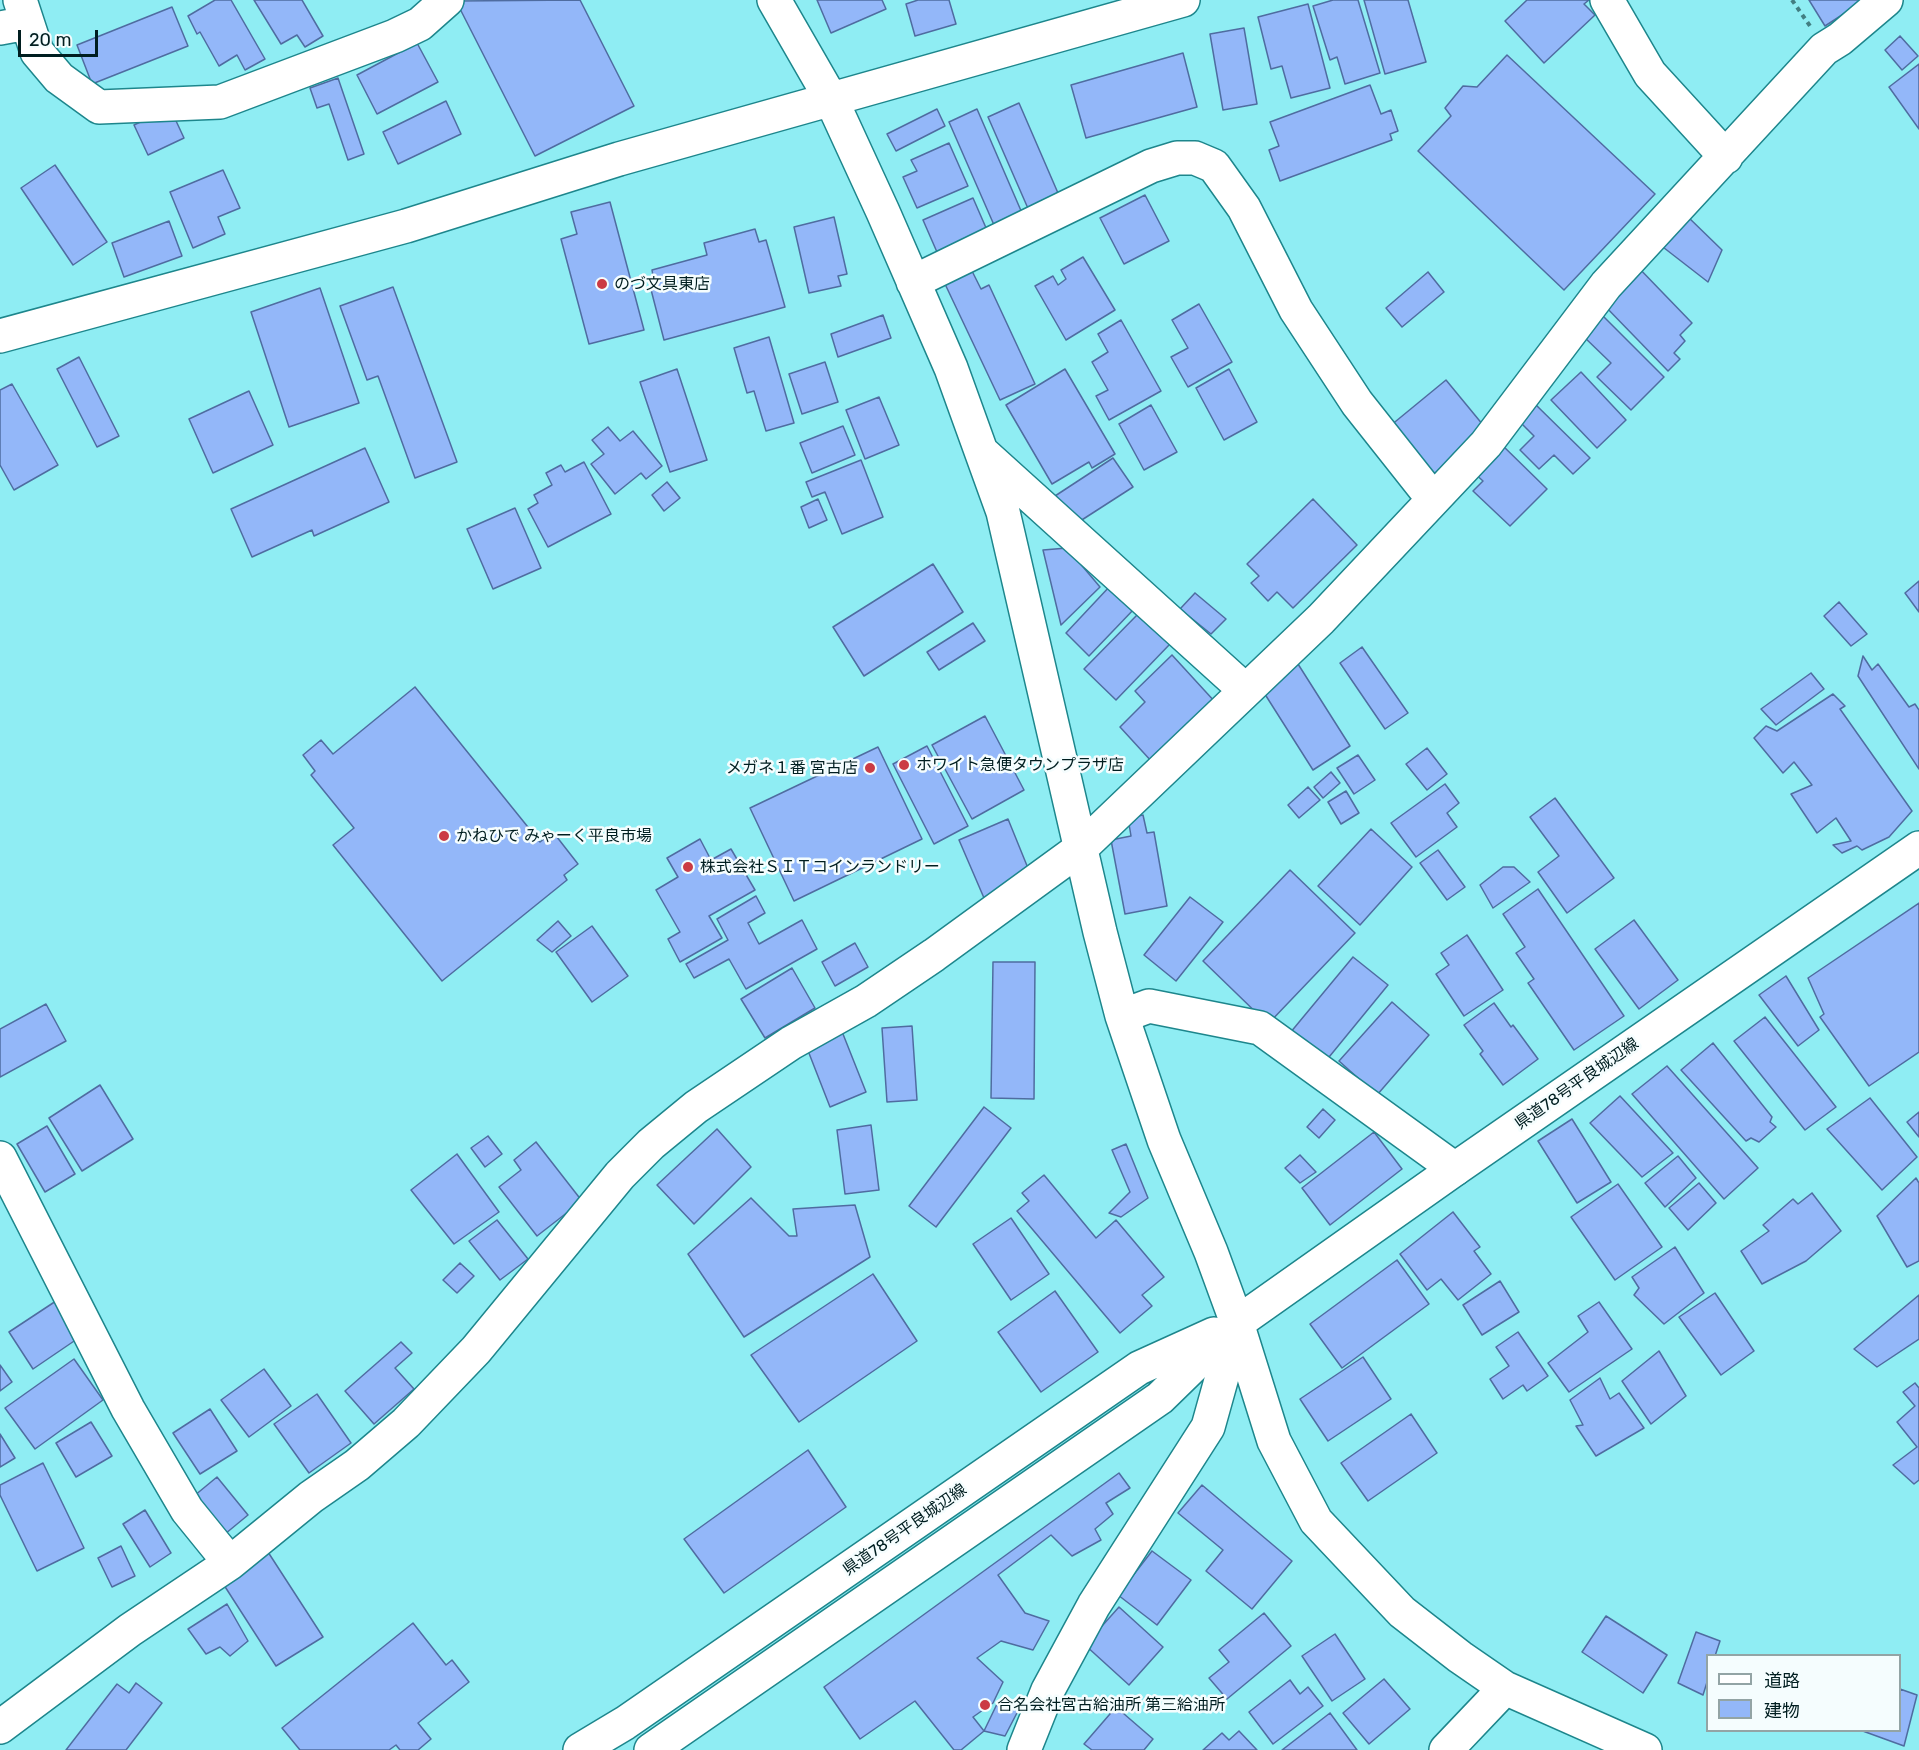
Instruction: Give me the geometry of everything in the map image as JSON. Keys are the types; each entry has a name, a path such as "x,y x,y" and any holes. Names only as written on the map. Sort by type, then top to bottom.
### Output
{"street":[{"path":"16,17 37,52 59,78 99,107 220,102 396,36 420,24 447,0"},
{"path":"774,0 831,99 913,282 951,368 1003,512 1100,932 1122,1016 1164,1140 1211,1252 1237,1323 1274,1441 1316,1521 1402,1612 1505,1688 1645,1750"},
{"path":"0,336 406,226 619,159 1183,0"},
{"path":"1607,0 1650,74 1726,157"},
{"path":"0,1727 130,1630 230,1563 311,1497 357,1465 406,1423 476,1350 620,1175 651,1144 696,1107 791,1043 866,1001 934,955 1081,848 1321,619 1486,444 1606,285 1824,49 1840,39 1886,0"},
{"path":"913,282 1151,166 1177,158 1195,158 1214,166 1244,208 1296,310 1357,403 1432,499"},
{"path":"981,450 1245,690"},
{"name":"県道78号平良城辺線","path":"651,1750 1160,1398 1237,1323 1919,848"},
{"path":"1122,1016 1149,1006 1260,1028 1455,1169"},
{"path":"0,1158 128,1409 187,1510 230,1563"},
{"path":"1024,1750 1048,1690 1095,1605 1208,1427 1237,1323"},
{"name":"県道78号平良城辺線","path":"580,1750 625,1723 1139,1368 1237,1323"},
{"path":"1446,1750 1505,1688"}],"building":[{"path":"215,0 231,0 265,59 245,70 237,55 219,66 200,32 197,34 188,16"},
{"path":"254,0 302,0 323,36 305,47 297,35 281,44"},
{"path":"580,0 634,106 535,156 456,1"},
{"path":"817,0 882,0 886,9 831,33"},
{"path":"918,0 949,0 956,24 915,36 906,4"},
{"path":"1333,0 1358,0 1380,73 1345,84 1337,57 1330,60 1313,6"},
{"path":"1364,0 1408,0 1426,62 1385,74"},
{"path":"1527,0 1589,0 1584,4 1595,15 1544,63 1505,21"},
{"path":"1809,0 1865,0 1825,26"},
{"path":"1308,4 1330,88 1291,98 1282,66 1271,69 1258,17"},
{"path":"172,7 188,46 92,84 77,45"},
{"path":"1244,28 1257,104 1223,110 1210,34"},
{"path":"1900,36 1918,56 1902,70 1885,50"},
{"path":"417,43 438,82 377,114 357,75"},
{"path":"1183,53 1197,107 1086,138 1071,85"},
{"path":"1507,55 1655,194 1564,290 1418,151 1451,116 1445,108 1463,86 1477,87"},
{"path":"1919,64 1919,129 1889,87"},
{"path":"338,78 364,154 348,160 329,104 317,108 310,88"},
{"path":"1370,85 1381,114 1391,110 1398,131 1390,134 1392,140 1280,181 1269,150 1279,146 1270,122"},
{"path":"446,101 461,134 398,164 383,132"},
{"path":"1019,103 1061,200 1030,213 988,117"},
{"path":"170,108 184,138 148,155 134,125"},
{"path":"937,109 945,126 896,151 887,134"},
{"path":"977,109 1022,213 994,225 949,122"},
{"path":"949,143 968,186 917,208 903,177 917,171 911,160"},
{"path":"55,165 107,242 73,265 21,188"},
{"path":"223,170 240,208 218,217 225,234 193,248 170,192"},
{"path":"1145,195 1169,241 1124,264 1100,218"},
{"path":"973,198 990,237 940,259 923,220"},
{"name":"のづ文具東店","path":"610,202 644,330 589,344 561,239 577,234 571,212"},
{"path":"1686,215 1722,250 1708,282 1659,244"},
{"path":"834,217 847,274 838,276 841,286 809,293 794,227"},
{"path":"169,221 182,256 124,277 112,243"},
{"path":"755,229 759,242 766,240 785,307 664,340 648,278 653,276 652,270 707,255 704,243"},
{"path":"1083,257 1115,310 1066,340 1035,286 1053,276 1058,285 1066,279 1061,270"},
{"path":"1634,263 1692,323 1680,335 1685,341 1674,353 1680,359 1668,371 1602,303"},
{"path":"972,271 981,289 989,285 1035,384 1000,400 945,284"},
{"path":"1428,272 1444,292 1402,327 1386,308"},
{"path":"393,287 457,462 415,478 378,376 367,380 340,306"},
{"path":"320,288 359,403 289,427 251,312"},
{"path":"1199,304 1232,362 1188,387 1171,357 1188,348 1172,320"},
{"path":"1601,314 1664,377 1631,410 1597,377 1611,363 1581,334"},
{"path":"883,315 891,338 838,357 831,334"},
{"path":"1121,320 1161,391 1109,420 1096,396 1108,390 1092,362 1108,352 1098,334"},
{"path":"769,337 794,423 766,431 754,391 747,393 734,348"},
{"path":"79,357 119,436 97,447 57,369"},
{"path":"825,362 838,402 802,414 789,374"},
{"path":"677,369 707,460 670,472 640,382"},
{"path":"1065,369 1115,454 1092,468 1089,462 1052,484 1006,405"},
{"path":"1229,369 1257,422 1224,440 1196,388"},
{"path":"1581,372 1626,420 1597,448 1551,400"},
{"path":"1446,380 1488,431 1431,477 1390,426"},
{"path":"12,384 58,465 14,490 0,465 0,390"},
{"path":"249,391 273,445 213,473 189,419"},
{"path":"879,397 899,445 865,459 846,410"},
{"path":"1535,404 1590,458 1573,474 1554,455 1539,469 1520,450 1534,436 1519,421"},
{"path":"1151,405 1177,452 1144,470 1119,424"},
{"path":"843,426 855,455 812,473 800,443"},
{"path":"608,427 620,441 633,431 662,466 646,479 641,473 615,494 591,464 604,454 592,440"},
{"path":"1500,443 1547,489 1510,526 1473,491 1483,481 1473,472"},
{"path":"365,448 389,502 314,536 312,530 252,557 231,509"},
{"path":"1113,458 1133,487 1074,525 1055,496"},
{"path":"861,460 883,517 842,534 825,492 812,497 806,482"},
{"path":"584,462 611,514 548,547 528,509 538,503 534,495 552,485 546,473 561,465 565,472"},
{"path":"667,482 680,498 664,511 652,495"},
{"path":"818,499 827,520 809,528 801,507"},
{"path":"1313,499 1357,545 1293,608 1277,592 1268,601 1251,583 1259,576 1247,564"},
{"path":"515,508 541,568 493,589 467,529"},
{"path":"1067,548 1100,587 1061,625 1043,550"},
{"path":"933,564 963,612 864,676 833,627"},
{"path":"1919,581 1919,612 1905,593"},
{"path":"1111,585 1135,608 1089,656 1066,633"},
{"path":"1195,593 1226,619 1211,634 1180,609"},
{"path":"1839,602 1867,634 1851,646 1824,616"},
{"path":"1138,614 1170,644 1116,700 1084,669"},
{"path":"973,623 985,641 939,670 927,652"},
{"path":"1362,647 1408,713 1385,729 1340,663"},
{"path":"1172,655 1216,703 1153,763 1120,727 1145,702 1135,691"},
{"path":"1863,656 1872,670 1878,664 1909,707 1915,704 1919,710 1919,769 1858,676"},
{"path":"1298,664 1350,746 1313,770 1261,688"},
{"path":"1811,673 1824,689 1776,725 1761,709"},
{"path":"415,687 540,842 553,832 578,864 564,875 567,880 442,981 333,845 354,828 311,775 315,771 303,755 321,740 333,754"},
{"path":"1833,694 1845,706 1840,709 1912,811 1889,837 1862,850 1857,846 1842,853 1833,845 1851,841 1836,818 1817,833 1791,794 1812,785 1794,762 1783,773 1754,738 1766,726 1777,731"},
{"path":"985,716 1024,790 972,819 932,745"},
{"path":"927,746 968,826 934,844 893,764"},
{"path":"878,747 922,839 794,901 750,808"},
{"path":"1427,748 1447,774 1427,790 1406,764"},
{"path":"1358,755 1375,780 1354,794 1337,768"},
{"path":"1331,772 1340,783 1323,798 1314,787"},
{"path":"1445,784 1459,803 1447,813 1457,827 1416,857 1391,823"},
{"path":"1308,787 1320,800 1299,818 1288,805"},
{"path":"1346,791 1359,813 1341,824 1328,802"},
{"path":"1555,798 1614,878 1567,913 1538,872 1559,856 1530,817"},
{"path":"1143,815 1147,833 1154,832 1167,906 1125,914 1111,840 1131,836 1128,818"},
{"path":"1008,819 1032,878 984,898 959,840"},
{"path":"1371,829 1412,867 1360,925 1318,886"},
{"path":"700,839 711,860 731,849 755,890 709,916 722,938 680,962 668,939 680,932 656,890 678,877 667,858"},
{"path":"1438,850 1465,887 1447,900 1420,863"},
{"path":"1503,867 1514,867 1530,882 1493,908 1480,885"},
{"path":"1290,870 1355,933 1268,1024 1203,961"},
{"path":"1538,889 1624,1016 1574,1050 1528,983 1534,979 1516,953 1525,947 1503,914"},
{"path":"756,896 765,913 748,923 759,944 802,920 817,949 746,989 729,959 694,978 686,964 728,940 717,919"},
{"path":"1190,897 1223,922 1176,981 1144,955"},
{"path":"1919,903 1919,1052 1869,1086 1820,1017 1824,1014 1808,978"},
{"path":"1634,920 1678,980 1639,1009 1595,949"},
{"path":"558,921 571,936 552,952 537,940"},
{"path":"592,926 628,976 592,1002 556,952"},
{"path":"1467,935 1503,990 1464,1016 1436,974 1449,965 1441,953"},
{"path":"855,943 868,967 835,986 822,962"},
{"path":"1353,957 1388,985 1325,1062 1290,1033"},
{"path":"993,962 1035,962 1034,1099 991,1098"},
{"path":"792,968 815,1008 765,1038 741,999"},
{"path":"1786,976 1819,1030 1798,1046 1759,995"},
{"path":"1392,1002 1429,1035 1377,1095 1339,1061"},
{"path":"1494,1003 1538,1059 1503,1085 1480,1054 1483,1051 1464,1025"},
{"path":"46,1004 66,1041 0,1077 0,1029"},
{"path":"1765,1017 1836,1107 1805,1130 1734,1041"},
{"path":"912,1026 917,1100 887,1102 882,1028"},
{"path":"841,1029 866,1092 830,1107 805,1043"},
{"path":"1713,1043 1772,1117 1770,1122 1776,1127 1759,1142 1751,1138 1746,1141 1681,1070"},
{"path":"1667,1066 1758,1168 1724,1199 1632,1094"},
{"path":"100,1085 133,1139 82,1171 49,1118"},
{"path":"1620,1096 1673,1153 1642,1177 1590,1123"},
{"path":"1870,1098 1917,1157 1882,1190 1827,1129"},
{"path":"984,1107 1011,1128 936,1227 909,1206"},
{"path":"1323,1109 1335,1120 1319,1138 1307,1127"},
{"path":"1919,1112 1919,1137 1907,1122"},
{"path":"1572,1119 1611,1182 1577,1203 1538,1141"},
{"path":"871,1125 879,1190 845,1194 837,1130"},
{"path":"47,1126 75,1174 45,1192 17,1144"},
{"path":"717,1129 751,1167 694,1224 657,1185"},
{"path":"1374,1132 1402,1169 1330,1225 1302,1188"},
{"path":"488,1136 502,1154 485,1167 471,1148"},
{"path":"536,1142 582,1201 537,1236 499,1187 521,1170 514,1160"},
{"path":"1126,1144 1148,1198 1121,1217 1109,1213 1130,1192 1112,1150"},
{"path":"457,1154 499,1212 454,1244 411,1190"},
{"path":"1300,1155 1316,1172 1300,1183 1285,1168"},
{"path":"1678,1156 1696,1178 1665,1207 1645,1183"},
{"path":"1044,1175 1096,1238 1116,1220 1164,1277 1142,1295 1152,1306 1120,1333 1017,1211 1029,1201 1022,1193"},
{"path":"1916,1178 1919,1183 1919,1261 1907,1267 1877,1216"},
{"path":"1699,1183 1716,1203 1688,1230 1669,1208"},
{"path":"1618,1184 1662,1247 1615,1280 1571,1217"},
{"path":"1812,1193 1841,1231 1806,1261 1762,1284 1741,1251 1769,1231 1763,1225 1793,1199 1798,1204"},
{"path":"751,1198 789,1236 797,1236 793,1209 855,1205 870,1257 744,1337 688,1254"},
{"path":"1453,1212 1480,1247 1474,1251 1491,1274 1458,1300 1441,1279 1427,1290 1400,1254"},
{"path":"1011,1218 1049,1274 1011,1300 973,1244"},
{"path":"497,1220 528,1259 500,1280 469,1241"},
{"path":"1675,1247 1704,1293 1664,1324 1634,1295 1639,1288 1632,1277"},
{"path":"1397,1260 1429,1304 1342,1368 1310,1324"},
{"path":"460,1263 474,1276 457,1293 443,1280"},
{"path":"873,1274 917,1341 799,1422 751,1355"},
{"path":"1500,1281 1519,1312 1482,1335 1463,1305"},
{"path":"1055,1291 1098,1352 1041,1392 998,1332"},
{"path":"1715,1293 1754,1351 1721,1375 1679,1317"},
{"path":"1919,1295 1919,1339 1877,1367 1854,1349"},
{"path":"56,1301 80,1337 33,1369 9,1332"},
{"path":"1599,1302 1632,1349 1569,1392 1548,1363 1588,1332 1578,1316"},
{"path":"1518,1332 1548,1376 1527,1391 1523,1385 1503,1399 1490,1379 1509,1366 1496,1347"},
{"path":"401,1342 412,1353 395,1368 414,1389 374,1424 345,1391"},
{"path":"1659,1351 1686,1396 1651,1424 1622,1381"},
{"path":"1363,1357 1391,1399 1328,1441 1300,1399"},
{"path":"74,1359 103,1400 35,1449 5,1408"},
{"path":"0,1365 12,1382 0,1391"},
{"path":"264,1369 291,1406 249,1437 221,1400"},
{"path":"1600,1378 1610,1399 1619,1393 1644,1428 1596,1456 1576,1426 1583,1425 1570,1400"},
{"path":"1915,1383 1919,1388 1919,1480 1914,1484 1893,1465 1917,1447 1897,1422 1915,1406 1903,1392"},
{"path":"317,1394 351,1443 309,1473 274,1424"},
{"path":"210,1409 237,1451 200,1474 173,1433"},
{"path":"1411,1414 1437,1453 1368,1501 1341,1463"},
{"path":"91,1422 112,1456 76,1477 56,1443"},
{"path":"0,1434 15,1458 0,1467"},
{"path":"808,1450 846,1507 724,1593 684,1539"},
{"path":"43,1463 84,1548 37,1571 0,1495 0,1485"},
{"path":"1119,1473 1130,1488 1106,1503 1113,1514 1095,1529 1101,1540 1072,1556 1051,1535 998,1575 1025,1613 1049,1621 1033,1650 1001,1641 977,1658 1003,1682 993,1703 973,1717 984,1731 961,1750 954,1750 915,1701 860,1739 824,1687"},
{"path":"217,1477 248,1515 225,1534 194,1496"},
{"path":"1202,1485 1292,1561 1252,1609 1206,1571 1223,1550 1178,1513"},
{"path":"145,1510 171,1553 150,1567 123,1524"},
{"path":"121,1546 135,1576 112,1587 98,1558"},
{"path":"1152,1551 1191,1580 1157,1625 1118,1595"},
{"path":"268,1552 323,1637 276,1666 222,1582"},
{"path":"227,1604 248,1641 230,1656 220,1647 206,1654 188,1629"},
{"path":"1119,1607 1163,1647 1129,1685 1085,1645"},
{"path":"1264,1613 1291,1646 1227,1699 1209,1678 1229,1662 1219,1650"},
{"path":"1606,1616 1667,1655 1643,1693 1582,1652"},
{"path":"413,1623 446,1665 452,1660 469,1682 418,1723 431,1739 418,1750 400,1750 396,1745 389,1750 300,1750 282,1728"},
{"path":"1696,1632 1720,1641 1716,1654 1706,1654 1706,1685 1703,1695 1678,1683"},
{"path":"1335,1634 1365,1679 1332,1701 1302,1656"},
{"path":"1384,1679 1410,1709 1369,1744 1343,1713"},
{"path":"1290,1680 1300,1694 1308,1687 1323,1706 1273,1744 1249,1712"},
{"path":"136,1683 162,1703 126,1750 66,1750 117,1684 129,1693"},
{"path":"1901,1689 1917,1695 1904,1746 1866,1732 1901,1732"},
{"path":"997,1704 1019,1709 1005,1736 984,1731"},
{"path":"1116,1707 1153,1739 1144,1750 1092,1750 1084,1744"},
{"path":"1330,1713 1357,1750 1282,1750"},
{"path":"1239,1731 1257,1750 1203,1750 1222,1733 1229,1740"}],"place":[{"name":"のづ文具東店","path":"602,284"},
{"name":"ホワイト急便タウンプラザ店","path":"904,765"},
{"name":"メガネ１番 宮古店","path":"870,768"},
{"name":"かねひで みゃーく平良市場","path":"444,836"},
{"name":"株式会社ＳＩＴコインランドリー","path":"688,867"},
{"name":"合名会社宮古給油所 第三給油所","path":"985,1705"}]}
